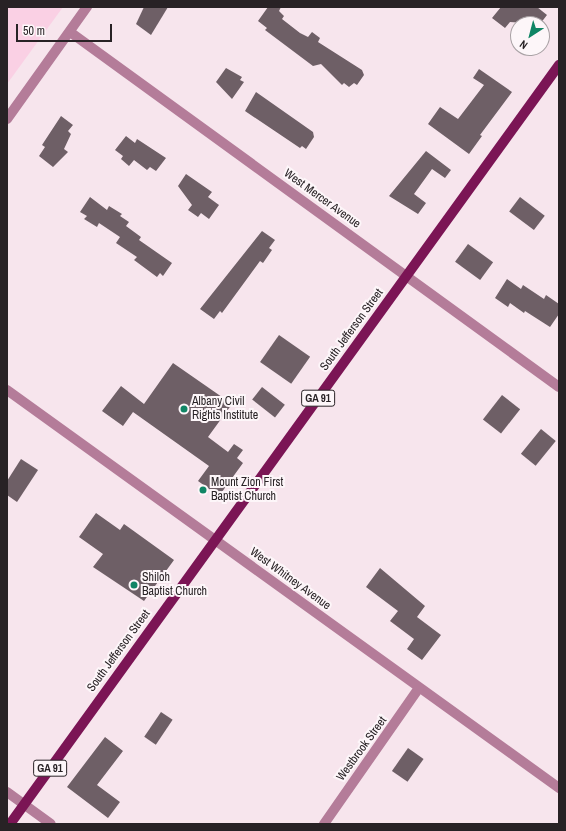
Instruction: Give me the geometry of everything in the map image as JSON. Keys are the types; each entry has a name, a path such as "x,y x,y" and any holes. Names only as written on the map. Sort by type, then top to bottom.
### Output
{"main road":[{"name":"South Jefferson Street","path":"10,824 559,65"}],"street":[{"path":"7,119 87,7"},
{"name":"West Mercer Avenue","path":"70,32 559,387"},
{"name":"West Whitney Avenue","path":"7,390 559,788"},
{"name":"Westbrook Street","path":"324,824 420,688"},
{"path":"7,792 51,824"}],"shaded area":[{"path":"7,7 63,7 7,84"}],"building":[{"path":"144,7 168,7 151,35 136,24"},
{"path":"268,7 281,7 279,11 284,16 282,19 300,33 308,37 312,32 320,38 318,42 362,70 364,75 357,85 354,83 349,87 344,83 342,85 321,64 313,66 265,30 267,28 258,21"},
{"path":"501,7 537,7 547,15 510,16 510,22 505,28 492,18"},
{"path":"226,68 242,77 240,80 244,82 232,99 216,82"},
{"path":"479,69 512,92 480,135 482,136 469,154 428,124 440,107 458,119 484,85 473,78"},
{"path":"256,92 313,132 314,137 306,149 302,146 300,148 245,111"},
{"path":"61,116 73,125 68,131 71,134 64,149 68,152 53,167 39,156 45,147 42,145"},
{"path":"126,136 135,143 137,139 166,158 156,171 150,167 147,170 134,160 129,166 121,159 123,156 115,150"},
{"path":"426,151 451,170 445,178 432,169 414,194 426,203 418,214 389,196"},
{"path":"186,174 212,192 208,197 219,205 209,219 201,213 198,217 188,210 192,205 178,186"},
{"path":"90,197 107,210 109,206 122,214 120,216 129,222 126,226 141,237 139,240 172,263 163,276 160,273 157,277 134,260 137,257 116,243 120,237 99,223 97,227 84,219 87,216 80,212"},
{"path":"520,197 545,216 534,230 509,211"},
{"path":"262,231 275,240 269,248 272,250 263,263 260,261 222,313 220,311 214,319 200,309"},
{"path":"468,244 493,262 480,280 455,262"},
{"path":"507,279 521,289 523,285 544,299 546,295 559,304 559,314 550,327 525,311 524,313 510,303 508,307 495,298"},
{"path":"279,335 310,357 291,384 260,362"},
{"name":"Albany Civil Rights Institute","path":"173,363 232,404 208,437 228,452 234,444 243,450 237,458 243,463 219,496 198,481 209,466 133,412 123,426 102,411 121,386 144,404"},
{"path":"262,387 285,405 275,417 252,400"},
{"path":"502,395 520,409 501,434 483,419"},
{"path":"541,429 556,441 536,466 521,454"},
{"path":"21,459 38,470 17,502 7,495 7,481"},
{"path":"96,513 120,530 124,524 174,560 144,601 93,567 103,554 79,537"},
{"path":"380,568 425,606 417,617 441,635 422,660 407,649 414,639 390,621 398,611 366,587"},
{"path":"161,712 173,720 156,745 144,737"},
{"path":"105,737 123,751 97,785 120,802 108,818 67,787"},
{"path":"408,748 424,759 408,782 392,771"}],"place":[{"name":"Albany Civil Rights Institute","path":"184,409"},
{"name":"Mount Zion First Baptist Church","path":"203,490"},
{"name":"Shiloh Baptist Church","path":"134,585"}]}
